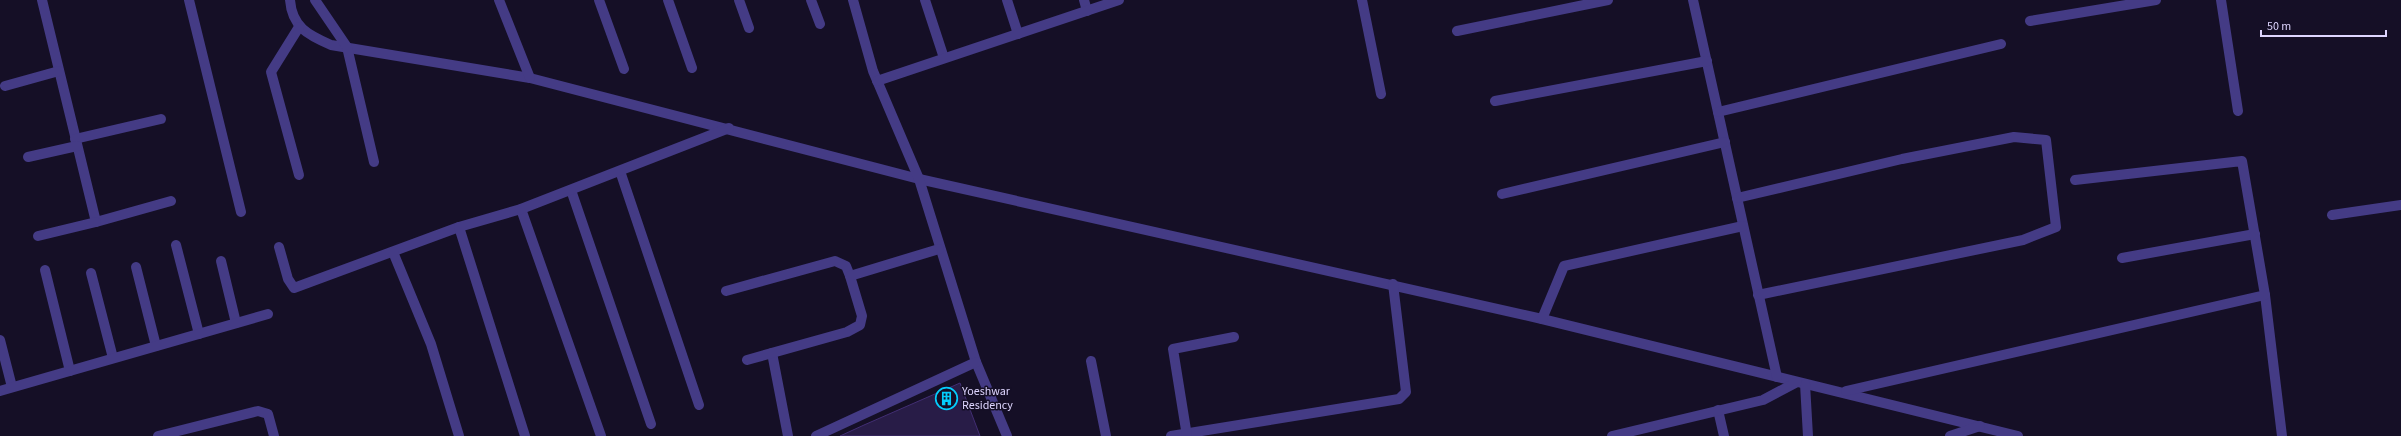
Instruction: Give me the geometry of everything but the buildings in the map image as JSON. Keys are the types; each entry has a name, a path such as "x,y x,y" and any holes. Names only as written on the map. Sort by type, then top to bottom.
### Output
{"street":[{"path":"42,0 96,222"},
{"path":"189,0 241,212"},
{"path":"290,0 299,27 312,37 331,45 530,78 729,128 919,179 1392,284 1542,319 2018,436"},
{"path":"315,0 346,47 374,162"},
{"path":"499,0 530,78"},
{"path":"599,0 624,69"},
{"path":"668,0 692,68"},
{"path":"739,0 750,28"},
{"path":"811,0 820,24"},
{"path":"853,0 877,81 919,179 939,249 976,362 1007,436"},
{"path":"925,0 944,58"},
{"path":"1007,0 1018,34"},
{"path":"1084,0 1087,11"},
{"path":"877,81 1120,0"},
{"path":"1362,0 1381,94"},
{"path":"1456,31 1608,0"},
{"path":"1693,0 1777,377"},
{"path":"2030,21 2156,0"},
{"path":"2221,0 2238,111"},
{"path":"299,27 271,72 300,175"},
{"path":"1718,112 2001,44"},
{"path":"1495,101 1707,61"},
{"path":"5,86 59,71"},
{"path":"28,157 161,119"},
{"path":"279,247 288,278 294,288 460,227 522,209 729,128"},
{"path":"1737,198 1902,159 2014,137 2046,140 2056,227 2023,240 1758,295"},
{"path":"1502,194 1725,142"},
{"path":"2075,180 2242,160 2265,295 2282,436"},
{"path":"620,171 699,405"},
{"path":"571,190 651,424"},
{"path":"38,236 96,222 171,201"},
{"path":"2332,215 2401,205"},
{"path":"522,209 601,436"},
{"path":"1542,319 1564,266 1743,226"},
{"path":"460,227 525,436"},
{"path":"2122,258 2255,234"},
{"path":"176,245 199,334"},
{"path":"850,276 939,249"},
{"path":"393,252 431,344 459,436"},
{"path":"221,261 236,323"},
{"path":"726,291 835,261 846,266 850,276 862,316 860,325 847,332 747,360"},
{"path":"136,267 156,346"},
{"path":"45,270 70,371"},
{"path":"91,273 113,358"},
{"path":"1171,436 1187,435 1399,399 1406,392 1392,284"},
{"path":"1844,392 2265,295"},
{"path":"0,391 268,314"},
{"path":"1187,435 1173,349 1234,337"},
{"path":"0,340 12,388"},
{"path":"772,353 788,436"},
{"path":"1092,361 1106,436"},
{"path":"816,436 976,362"},
{"path":"1612,436 1632,434 1718,410 1763,400 1801,383"},
{"path":"1801,383 1808,436"},
{"path":"1718,410 1724,436"},
{"path":"158,436 258,411 268,414 274,436"},
{"path":"1950,436 1980,426"}],"place":[{"name":"Yoeshwar Residency","path":"946,398"}]}
